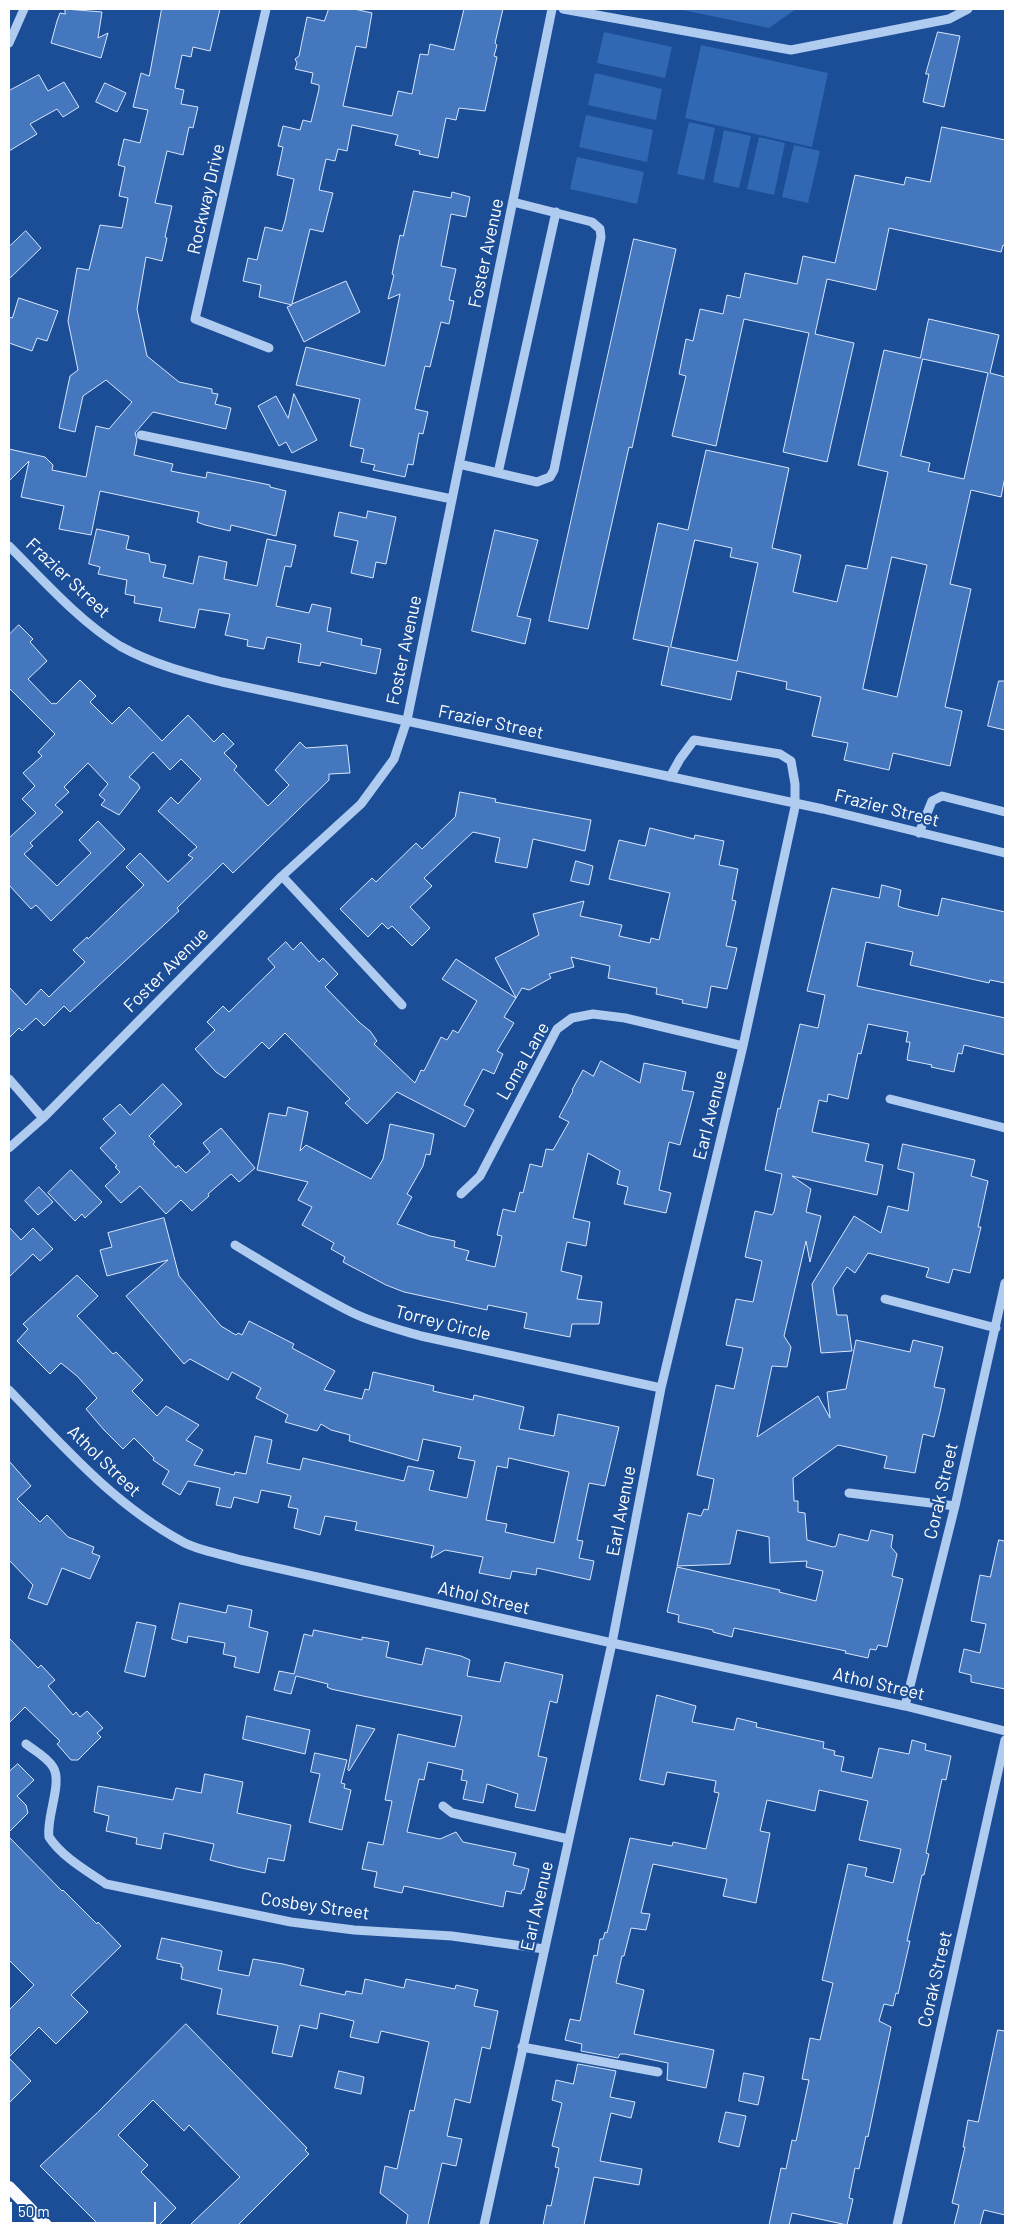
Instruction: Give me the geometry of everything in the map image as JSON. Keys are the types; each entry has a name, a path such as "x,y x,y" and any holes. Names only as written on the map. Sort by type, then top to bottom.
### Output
{"main road":[{"path":"9,2187 46,2225"}],"street":[{"path":"9,43 24,9"},
{"name":"Rockway Drive","path":"266,9 195,319 269,348"},
{"name":"Foster Avenue","path":"9,1148 44,1118 282,876 361,804 394,759 406,720 552,9"},
{"path":"563,9 791,50 949,19 968,9"},
{"path":"459,464 537,482 550,477 554,470 601,237 600,229 592,222 513,202"},
{"path":"498,473 556,212"},
{"path":"141,435 452,499"},
{"name":"Frazier Street","path":"9,546 70,607 120,646 166,668 222,682 796,804 1005,853"},
{"name":"Earl Avenue","path":"484,2225 612,1643 661,1388 743,1046 796,804 795,784 790,761 780,754 694,740 670,777"},
{"path":"919,833 932,801 942,796 1005,812"},
{"path":"282,876 402,1005"},
{"name":"Loma Lane","path":"461,1194 480,1176 557,1029 572,1018 593,1014 624,1018 743,1046"},
{"path":"9,1080 44,1118"},
{"path":"890,1099 1005,1128"},
{"name":"Torrey Circle","path":"235,1244 292,1280 352,1313 386,1326 421,1336 661,1388"},
{"name":"Corak Street","path":"905,1706 955,1506 1005,1283"},
{"path":"885,1299 996,1328"},
{"name":"Athol Street","path":"9,1390 78,1462 132,1511 184,1543 241,1560 905,1706 1005,1732"},
{"path":"849,1493 955,1506"},
{"name":"Corak Street","path":"897,2225 1005,1740"},
{"name":"Cosbey Street","path":"26,1744 47,1760 55,1770 57,1779 51,1808 49,1837 60,1850 106,1884 291,1922 354,1930 452,1936 544,1949"},
{"path":"443,1806 452,1813 568,1840"},
{"path":"522,2047 658,2072"}],"shaded area":[{"path":"678,9 796,9 769,28"},
{"path":"604,32 672,47 665,78 597,63"},
{"path":"701,45 828,73 812,147 685,118"},
{"path":"595,73 662,89 656,120 588,105"},
{"path":"586,115 653,130 647,162 579,147"},
{"path":"689,122 715,128 704,180 677,174"},
{"path":"724,130 751,136 739,188 713,182"},
{"path":"759,137 785,143 774,195 747,189"},
{"path":"794,145 820,151 808,203 782,197"},
{"path":"577,157 644,172 637,204 570,189"}],"building":[{"path":"65,9 102,12 98,38 108,33 101,58 51,43 60,13 65,14"},
{"path":"162,9 220,9 210,51 193,47 191,57 182,55 175,88 184,90 181,104 198,107 193,128 189,127 183,155 167,151 155,203 172,206 165,237 167,238 162,261 146,257 137,309 147,356 179,382 212,389 212,393 218,394 215,404 231,408 226,429 153,412 135,433 137,440 134,455 173,464 171,471 206,478 207,472 270,485 270,487 286,491 276,536 231,525 230,531 205,525 197,522 199,512 100,491 91,535 59,529 64,506 21,497 29,461 9,481 9,449 45,457 53,465 52,470 86,477 96,426 109,429 132,402 106,380 83,396 75,432 59,428 70,376 78,370 68,321 77,268 89,270 100,225 122,228 128,198 119,196 125,167 118,165 124,139 140,143 148,110 133,107 141,73 149,76"},
{"path":"329,9 354,9 372,13 366,48 356,46 343,106 392,116 398,91 412,94 420,54 428,55 430,44 454,50 464,9 503,9 495,43 497,45 494,56 497,57 485,111 459,108 456,120 446,118 438,158 419,154 420,151 395,145 398,135 352,125 347,151 338,149 335,161 326,159 319,190 333,193 323,232 310,229 292,304 346,281 360,312 304,342 287,307 292,305 259,297 261,285 243,281 248,258 257,260 265,227 282,231 294,179 277,175 283,147 278,146 283,126 300,130 303,120 311,122 319,89 319,85 311,83 313,73 295,69 297,63 295,59 299,56 307,17 324,21"},
{"path":"938,32 960,36 944,107 923,102 929,74 926,74"},
{"path":"39,75 48,91 64,82 79,107 63,117 57,109 30,124 37,134 9,151 9,91"},
{"path":"105,83 126,93 117,112 96,102"},
{"path":"942,127 1005,140 1005,246 1003,245 1001,252 889,228 876,290 827,279 815,334 854,343 827,462 783,452 809,333 744,319 716,446 672,436 686,376 679,374 686,339 693,341 700,309 723,314 727,295 740,298 745,273 797,284 803,256 835,263 855,175 904,185 906,177 930,182"},
{"path":"414,191 451,198 452,192 470,197 466,217 451,214 441,266 456,269 449,300 454,301 449,324 441,322 430,367 425,366 415,409 428,412 423,434 419,433 413,465 408,464 405,477 373,470 375,465 361,462 364,449 350,446 360,399 296,385 306,347 385,366 400,294 388,299 394,275 392,274 400,235 403,236"},
{"path":"26,231 41,248 9,279 9,247"},
{"path":"634,239 676,249 632,448 629,447 588,629 549,621"},
{"path":"19,298 58,311 47,341 37,338 32,351 9,343 9,317 12,318"},
{"path":"929,319 999,335 990,373 1005,377 1005,477 1001,497 971,490 950,584 971,589 945,707 962,711 950,766 893,753 889,770 844,760 848,743 812,736 821,697 786,689 787,682 737,671 731,700 661,685 669,647 633,639 658,523 688,530 706,450 789,468 772,548 801,555 793,592 837,602 846,565 867,569 888,472 858,465 884,350 920,358","holes":["923,359 988,373 964,479 928,471 930,463 901,456","695,540 732,548 730,557 758,563 737,661 671,647","892,557 927,565 897,697 863,689"]},
{"path":"294,394 317,440 292,453 286,442 279,446 258,406 276,396 288,418"},
{"path":"368,511 396,517 386,564 376,562 373,578 351,573 358,541 334,536 339,512 366,518"},
{"path":"97,529 129,536 126,549 149,554 150,562 166,565 163,577 193,584 199,556 227,562 224,579 257,586 267,539 296,545 291,567 285,566 276,606 309,613 312,604 331,608 327,631 362,639 361,645 381,649 376,674 321,662 320,666 298,662 301,644 267,637 264,649 247,646 248,640 225,635 230,614 199,609 195,628 159,621 162,608 134,603 135,596 125,594 127,580 98,574 100,567 89,564"},
{"path":"495,530 538,540 517,616 531,619 525,644 472,631"},
{"path":"19,625 33,639 30,642 47,661 28,679 52,704 56,704 80,680 96,696 90,702 112,724 129,707 162,741 188,715 214,742 223,733 234,744 224,753 237,766 234,770 268,806 289,785 275,770 300,742 306,748 347,745 350,773 329,774 329,780 233,873 223,863 177,908 179,911 70,1012 64,1006 44,1026 36,1018 22,1031 19,1028 9,1038 9,987 26,1005 41,989 49,997 85,962 73,950 87,937 88,939 144,885 126,867 140,853 168,882 193,858 188,855 197,847 158,811 171,797 178,804 201,779 181,759 170,770 153,752 129,777 140,788 119,815 101,805 105,800 99,795 108,784 88,763 64,787 69,792 55,805 63,812 30,843 33,846 24,854 57,886 91,853 79,840 98,821 125,849 51,921 36,905 31,909 9,885 9,838 36,813 22,799 35,786 23,773 42,756 38,752 55,734 9,688 9,635"},
{"path":"999,681 1005,681 1005,730 988,726"},
{"path":"460,792 496,799 495,802 591,820 585,851 533,839 527,868 495,862 500,838 473,832 424,878 432,886 410,907 430,928 412,946 392,926 388,929 382,923 368,937 340,909 372,878 376,882 416,843 422,849 455,817"},
{"path":"650,828 694,839 695,835 724,841 719,865 738,869 732,900 736,901 726,946 737,948 727,989 711,986 707,1008 682,1003 683,1000 656,994 657,988 608,978 610,966 571,957 574,967 549,974 551,978 529,990 522,988 516,998 495,958 539,935 533,914 584,901 580,916 622,925 619,936 650,943 651,938 659,940 670,893 609,879 619,840 645,846"},
{"path":"576,861 593,866 589,885 571,881"},
{"path":"882,885 901,890 898,906 938,916 942,898 1005,912 1005,983 990,980 989,983 910,965 913,952 866,942 857,986 1005,1018 1005,1055 964,1045 962,1054 958,1053 954,1072 931,1067 932,1065 907,1060 910,1042 906,1042 908,1032 868,1024 861,1054 858,1053 848,1099 828,1094 827,1102 819,1100 812,1132 869,1144 865,1161 883,1165 877,1195 792,1176 811,1189 806,1212 821,1216 810,1262 806,1241 784,1336 791,1347 787,1367 772,1366 757,1437 818,1396 830,1418 827,1392 846,1389 856,1340 910,1352 913,1340 943,1347 934,1387 945,1389 940,1412 934,1437 923,1434 915,1473 884,1468 887,1456 838,1445 793,1478 794,1501 798,1501 798,1512 805,1513 807,1540 833,1547 836,1546 839,1534 868,1541 871,1530 893,1535 891,1547 897,1554 892,1576 903,1579 887,1647 878,1645 876,1650 870,1649 868,1658 845,1653 846,1651 734,1628 732,1637 713,1632 713,1630 678,1622 679,1615 667,1612 677,1567 780,1590 779,1592 816,1601 823,1571 806,1567 807,1561 770,1563 769,1537 737,1530 730,1564 677,1566 688,1513 701,1516 704,1509 708,1510 714,1479 697,1475 716,1385 734,1389 743,1348 726,1345 736,1299 753,1302 762,1261 745,1257 755,1211 772,1215 774,1212 782,1174 765,1170 778,1108 780,1109 800,1024 818,1028 825,995 807,991 832,888 879,898"},
{"path":"286,942 293,950 301,942 319,962 323,958 338,974 325,987 370,1031 377,1041 374,1044 415,1083 421,1070 424,1071 441,1037 447,1040 453,1030 458,1033 477,1001 442,979 456,959 516,998 504,1017 514,1023 497,1051 503,1054 494,1074 483,1069 464,1105 474,1110 465,1127 397,1092 367,1124 345,1103 350,1099 285,1033 269,1049 262,1042 225,1078 216,1072 195,1049 215,1030 207,1022 223,1006 229,1012 275,967 268,959"},
{"path":"601,1061 640,1083 644,1063 686,1072 682,1090 694,1092 680,1145 669,1142 659,1190 671,1193 666,1213 624,1204 628,1187 617,1184 620,1171 588,1153 573,1218 590,1222 586,1246 567,1242 561,1271 582,1276 577,1299 602,1302 599,1324 572,1324 570,1337 524,1328 527,1313 488,1305 487,1310 404,1292 386,1285 343,1262 345,1257 331,1249 334,1243 302,1225 312,1207 298,1200 308,1182 257,1170 269,1113 286,1116 288,1107 308,1112 300,1151 306,1145 371,1179 383,1159 390,1124 434,1134 430,1155 426,1154 423,1166 407,1194 412,1197 397,1224 430,1236 455,1241 454,1247 469,1251 466,1260 495,1267 502,1236 497,1235 503,1209 515,1212 520,1192 523,1193 530,1164 542,1167 546,1149 553,1150 569,1122 559,1117 583,1070 593,1076"},
{"path":"163,1084 182,1104 149,1136 155,1142 153,1144 176,1168 178,1165 186,1173 210,1152 203,1143 221,1128 255,1168 239,1182 231,1174 192,1211 181,1200 166,1214 140,1186 121,1203 105,1186 120,1172 115,1167 117,1166 100,1148 116,1133 103,1119 120,1104 130,1115"},
{"path":"903,1144 975,1160 971,1176 988,1181 978,1227 981,1227 970,1273 953,1269 949,1283 926,1277 929,1268 868,1253 855,1273 847,1267 833,1288 837,1315 847,1315 852,1351 821,1353 812,1284 854,1216 881,1233 888,1206 908,1211 914,1173 898,1169"},
{"path":"71,1170 102,1202 85,1218 82,1214 75,1221 48,1193"},
{"path":"39,1187 53,1202 38,1215 25,1201"},
{"path":"164,1218 179,1276 221,1326 236,1335 238,1333 242,1335 249,1321 294,1344 292,1348 335,1371 324,1390 362,1399 365,1389 369,1390 373,1372 434,1386 433,1391 473,1400 474,1395 524,1407 519,1429 554,1436 558,1414 619,1427 605,1486 589,1483 577,1540 583,1541 579,1558 594,1561 590,1580 537,1568 536,1575 512,1571 510,1579 479,1573 483,1557 445,1550 431,1558 434,1546 355,1530 357,1522 325,1516 320,1535 294,1528 298,1509 288,1507 291,1496 261,1490 258,1503 234,1497 231,1508 216,1505 220,1488 188,1481 180,1495 162,1484 169,1471 153,1460 154,1458 134,1438 123,1449 104,1430 86,1409 97,1398 77,1376 61,1363 50,1374 17,1341 28,1329 23,1324 77,1275 98,1296 77,1316 113,1354 116,1352 143,1380 132,1391 157,1416 166,1406 199,1425 186,1440 203,1450 194,1465 234,1475 235,1472 246,1474 255,1436 272,1440 267,1463 300,1470 303,1458 404,1481 408,1466 434,1471 429,1490 467,1498 475,1461 458,1458 461,1447 423,1439 418,1461 349,1441 350,1435 331,1430 321,1424 317,1431 285,1422 288,1415 256,1398 261,1388 232,1372 228,1380 190,1359 184,1364 126,1296 168,1260 107,1276 100,1250 112,1247 108,1233","holes":["509,1458 569,1472 554,1543 505,1532 507,1524 486,1520 497,1466 507,1468"]},
{"path":"9,1227 21,1240 33,1228 53,1249 40,1261 33,1254 9,1277"},
{"path":"9,1461 31,1486 17,1499 40,1522 47,1515 68,1537 94,1547 92,1553 100,1556 90,1579 62,1568 47,1605 28,1598 33,1585 9,1560"},
{"path":"999,1540 1005,1541 1005,1689 971,1682 971,1675 959,1672 964,1649 980,1653 986,1624 971,1621 980,1575 990,1577"},
{"path":"180,1603 226,1613 228,1605 252,1610 249,1627 268,1632 259,1673 234,1667 236,1657 223,1654 225,1643 188,1636 187,1643 172,1639"},
{"path":"137,1622 156,1626 145,1677 125,1672"},
{"path":"314,1630 362,1640 362,1637 389,1642 386,1657 422,1665 426,1648 461,1656 470,1660 467,1676 500,1682 505,1662 563,1675 557,1703 550,1701 538,1756 547,1758 535,1811 515,1807 518,1794 487,1784 483,1803 463,1799 467,1781 461,1780 463,1770 428,1762 424,1780 419,1779 407,1832 440,1839 456,1832 463,1842 516,1853 513,1865 529,1869 524,1890 522,1890 521,1894 506,1891 503,1907 404,1886 402,1893 374,1887 377,1872 362,1869 368,1842 383,1845 392,1801 385,1800 398,1734 455,1747 462,1716 331,1689 327,1687 328,1684 296,1676 291,1694 274,1690 279,1671 294,1674 304,1634 312,1636"},
{"path":"9,1638 38,1668 41,1665 55,1680 48,1686 73,1715 76,1712 80,1717 87,1711 103,1728 97,1733 101,1737 78,1760 71,1760 57,1744 60,1741 25,1707 9,1723"},
{"path":"657,1695 696,1706 692,1722 734,1730 737,1718 757,1723 756,1727 824,1742 823,1748 835,1751 834,1755 844,1757 841,1771 872,1778 879,1748 909,1754 912,1740 926,1744 925,1750 951,1756 946,1780 942,1779 926,1853 929,1854 924,1875 922,1875 907,1941 910,1941 898,1994 896,1993 893,2006 884,2004 879,2021 891,2027 868,2137 866,2136 859,2169 855,2168 849,2198 853,2199 847,2225 792,2213 789,2225 769,2225 781,2168 786,2169 792,2140 796,2141 809,2080 802,2079 810,2038 820,2040 833,1983 822,1980 848,1864 867,1868 865,1876 893,1883 901,1849 859,1840 868,1801 819,1790 815,1811 767,1800 760,1831 770,1833 756,1903 723,1896 727,1879 653,1864 641,1913 650,1914 646,1930 631,1928 616,1983 644,1990 634,2034 714,2050 706,2088 667,2080 668,2063 625,2054 620,2054 618,2058 581,2051 582,2044 565,2040 570,2019 580,2021 594,1955 597,1956 600,1939 603,1939 605,1932 607,1933 630,1838 672,1846 673,1842 706,1849 719,1793 714,1792 716,1781 667,1772 664,1785 640,1780"},
{"path":"247,1716 310,1730 305,1754 243,1739"},
{"path":"357,1725 375,1729 349,1771 348,1770"},
{"path":"315,1753 347,1760 341,1783 345,1784 344,1788 351,1790 342,1830 309,1822 320,1774 311,1772"},
{"path":"18,1764 34,1780 17,1796 26,1805 28,1813 9,1832 9,1772"},
{"path":"205,1774 243,1782 237,1813 291,1825 284,1861 268,1858 265,1873 237,1867 210,1860 214,1844 164,1833 161,1849 136,1844 137,1838 106,1831 109,1816 94,1812 98,1786 173,1800 176,1788 201,1793"},
{"path":"9,1837 62,1891 97,1924 98,1922 121,1946 71,1995 88,2012 56,2044 39,2027 9,2057 9,2010 34,1985 9,1960"},
{"path":"162,1938 222,1951 218,1970 249,1976 253,1959 283,1964 304,1969 300,1985 345,1995 346,1991 362,1994 365,1979 404,1988 406,1979 455,1989 456,1985 478,1990 474,2006 498,2011 490,2049 482,2047 470,2103 455,2099 447,2136 462,2139 456,2166 442,2163 428,2225 406,2225 408,2215 380,2193 385,2166 397,2169 410,2110 414,2111 429,2042 381,2031 378,2043 350,2037 354,2021 320,2013 317,2029 300,2025 292,2057 272,2053 278,2026 217,2014 222,1989 181,1979 183,1967 181,1967 181,1964 157,1959"},
{"path":"186,2024 307,2148 305,2150 309,2154 238,2225 190,2225 240,2177 189,2125 184,2131 153,2100 118,2135 148,2165 141,2172 176,2208 159,2225 99,2225 40,2166 97,2113"},
{"path":"998,2030 1005,2031 1005,2215 984,2210 980,2225 954,2225 959,2205 952,2203 965,2147 963,2147 968,2120 978,2122"},
{"path":"9,2058 31,2081 9,2103"},
{"path":"578,2064 616,2071 610,2097 635,2102 631,2118 611,2113 600,2161 642,2169 639,2185 594,2177 584,2225 543,2225 547,2205 551,2206 559,2168 555,2167 559,2148 552,2146 562,2103 552,2100 556,2080 573,2084"},
{"path":"339,2071 364,2077 361,2094 335,2088"},
{"path":"744,2073 764,2077 758,2105 739,2101"},
{"path":"726,2112 746,2116 739,2147 719,2142"}]}
